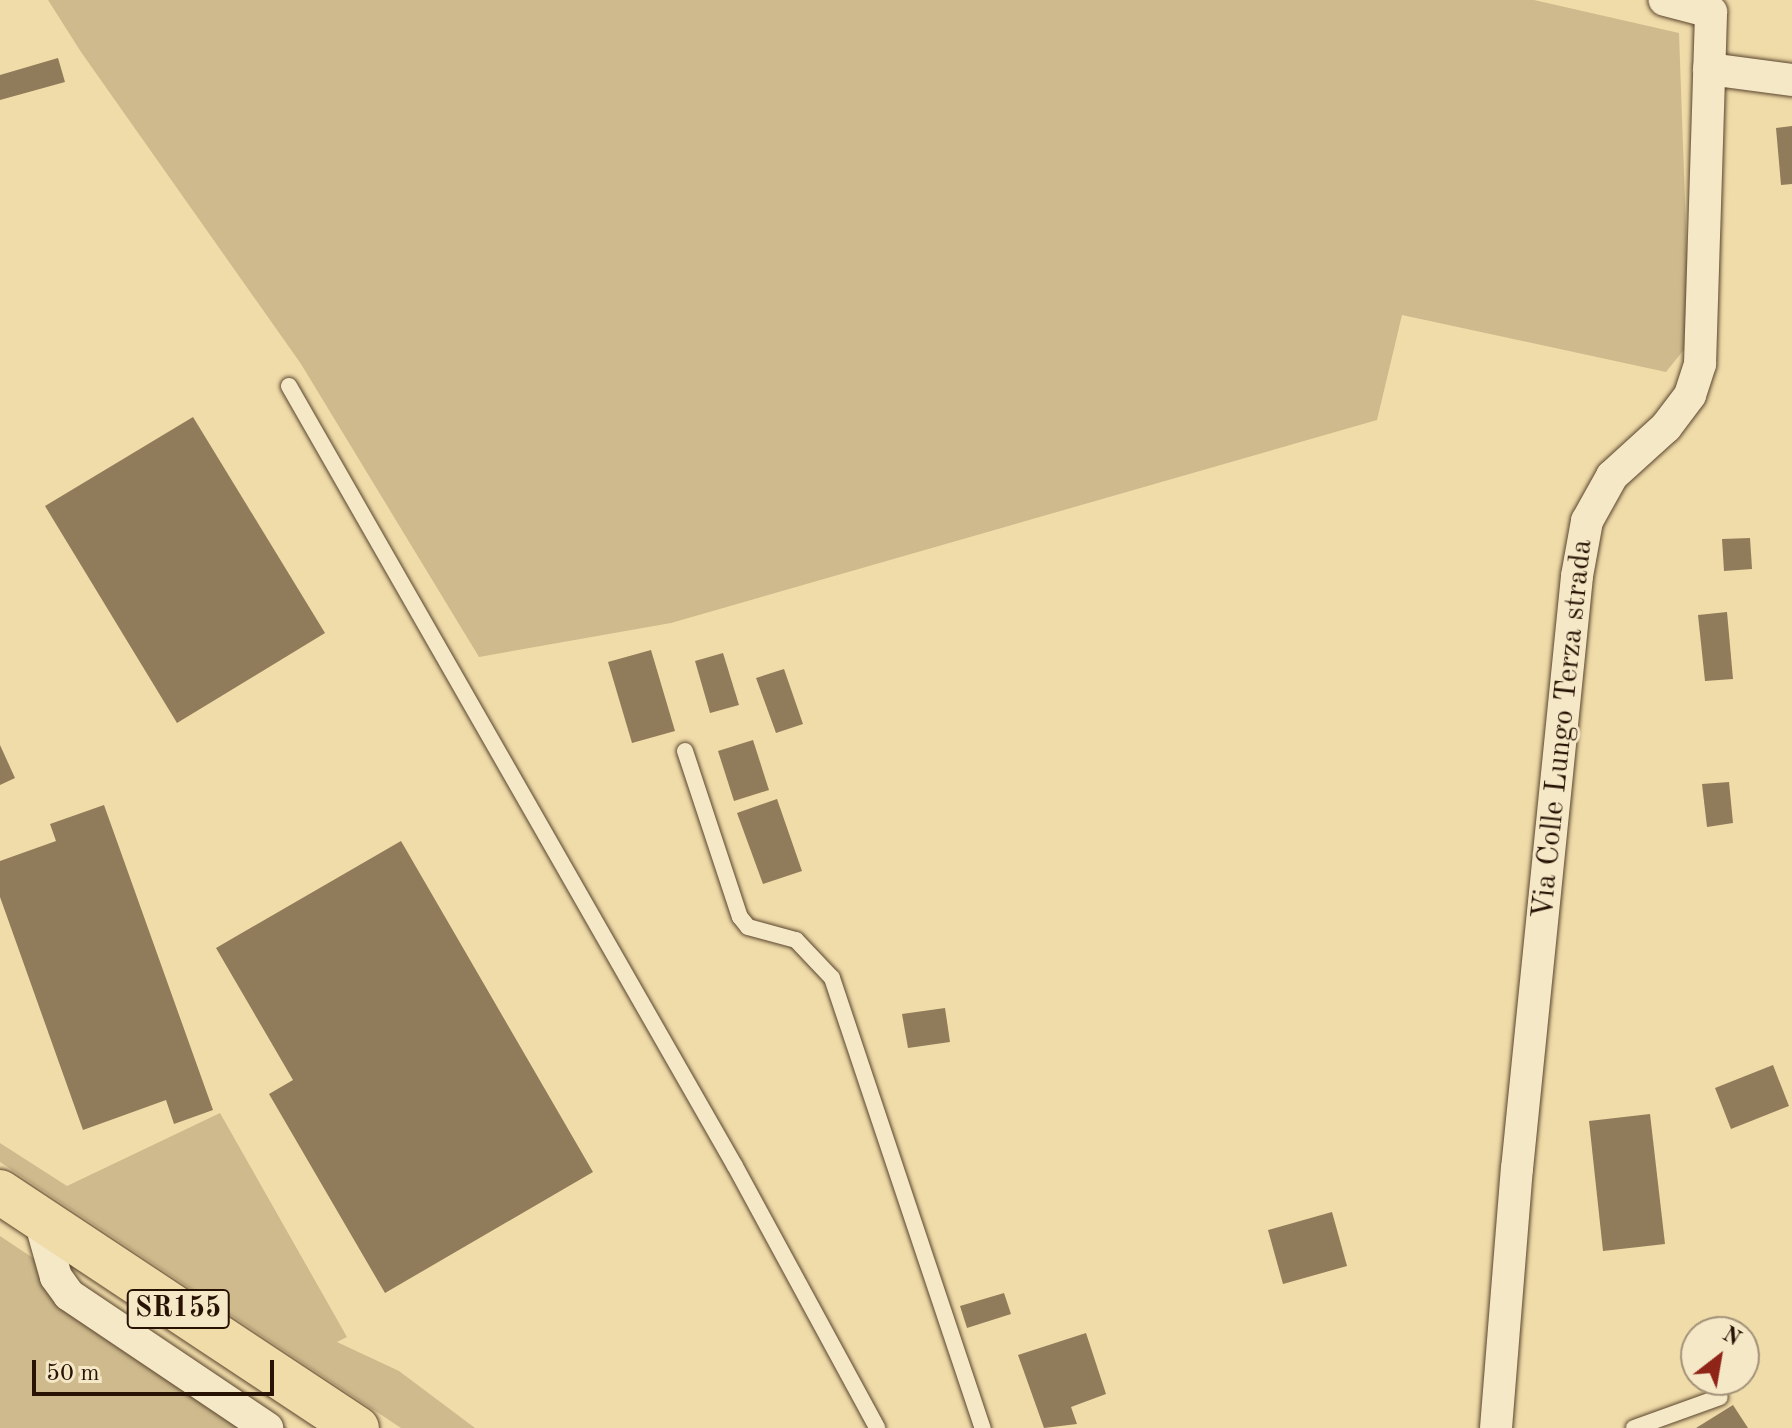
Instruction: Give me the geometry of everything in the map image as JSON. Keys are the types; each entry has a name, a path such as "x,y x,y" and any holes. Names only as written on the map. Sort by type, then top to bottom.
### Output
{"main road":[{"name":"SR155","path":"0,1192 357,1428"}],"street":[{"name":"Via Colle Lungo Terza strada","path":"1496,1428 1517,1169 1577,576 1587,521 1612,476 1666,427 1690,395 1700,364 1711,12 1665,0"},
{"path":"1709,69 1792,80"},
{"path":"39,1217 56,1277 69,1295 267,1428"}],"lane":[{"path":"289,386 735,1166 877,1428"},
{"path":"685,751 740,917 748,927 796,940 832,978 983,1428"},
{"path":"1634,1428 1720,1397"}],"shaded area":[{"path":"48,0 1534,0 1679,33 1690,342 1666,372 1402,315 1377,420 671,623 479,657 301,364 81,52"},
{"path":"220,1113 347,1337 337,1342 399,1371 475,1428 401,1428 0,1162 0,1143 67,1186"},
{"path":"0,1236 288,1428 0,1428"}],"building":[{"path":"58,58 65,82 0,100 0,75"},
{"path":"1792,126 1792,184 1781,185 1776,128"},
{"path":"193,417 325,633 177,723 45,506"},
{"path":"1750,538 1752,569 1724,571 1722,539"},
{"path":"1727,612 1733,679 1705,681 1698,615"},
{"path":"651,650 675,731 632,743 608,662"},
{"path":"723,653 739,705 710,713 695,661"},
{"path":"784,669 803,724 776,733 756,678"},
{"path":"753,740 769,790 734,801 718,751"},
{"path":"0,745 15,778 0,785"},
{"path":"1729,782 1733,823 1707,827 1702,784"},
{"path":"777,799 802,871 763,884 737,813"},
{"path":"104,805 213,1110 174,1124 166,1100 83,1130 0,897 0,861 56,841 50,824"},
{"path":"401,841 593,1172 385,1293 269,1094 293,1080 216,948"},
{"path":"945,1008 950,1042 908,1048 902,1014"},
{"path":"1773,1065 1789,1106 1731,1129 1715,1088"},
{"path":"1650,1114 1665,1244 1603,1251 1589,1121"},
{"path":"1332,1212 1347,1266 1283,1284 1268,1230"},
{"path":"1004,1293 1011,1314 967,1328 960,1306"},
{"path":"1086,1333 1106,1394 1071,1407 1077,1424 1044,1428 1018,1355"},
{"path":"1733,1405 1748,1428 1696,1428"}]}
